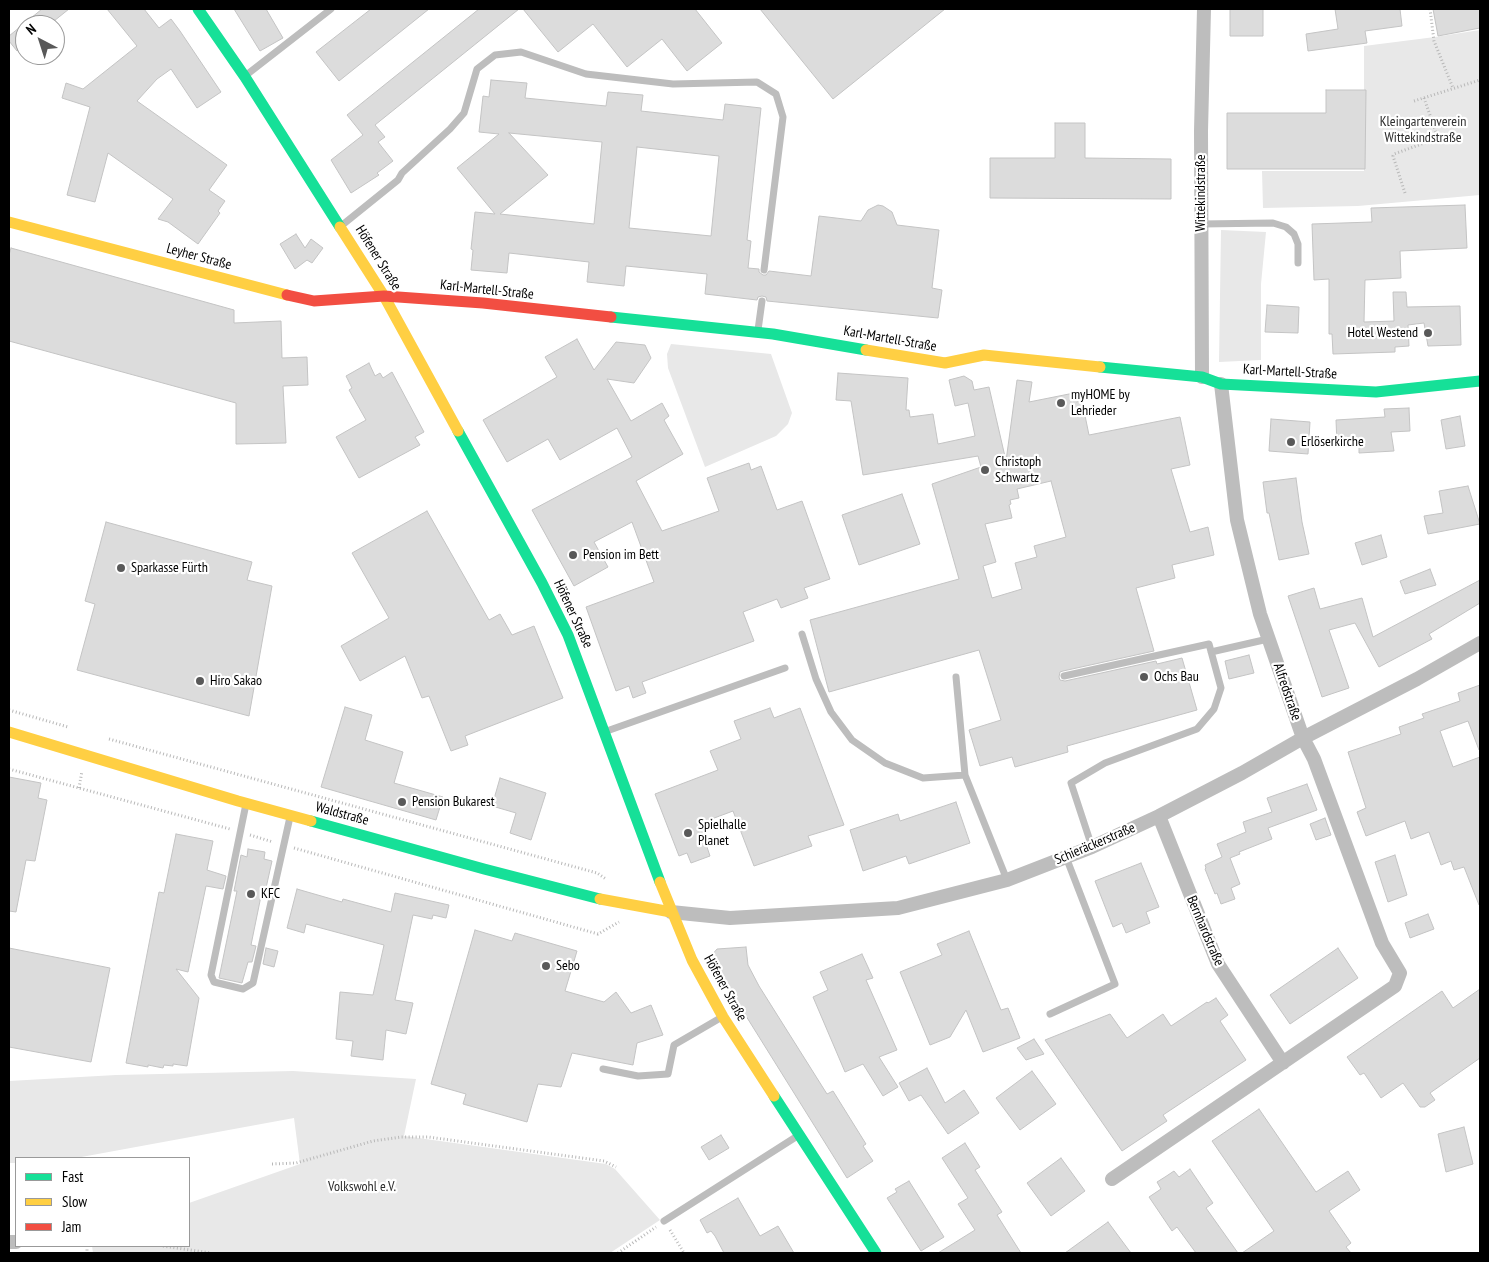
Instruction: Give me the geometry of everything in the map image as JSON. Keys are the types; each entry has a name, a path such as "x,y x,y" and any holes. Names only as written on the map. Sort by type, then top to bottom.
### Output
{"street":[{"name":"Höfener Straße","path":"198,9 245,76 384,296 554,604 671,912 692,960 723,1017 876,1253"},
{"name":"Wittekindstraße","path":"1202,377 1201,224 1204,9"},
{"name":"Leyher Straße","path":"9,222 293,297 314,301 384,296"},
{"name":"Karl-Martell-Straße","path":"384,296 483,303 758,333 945,363 984,355 1202,377 1221,384 1376,392 1480,381"},
{"name":"Alfredstraße","path":"1221,384 1237,520 1260,614 1303,738 1314,760 1382,943 1400,973 1395,986 1283,1063"},
{"name":"Schieräckerstraße","path":"671,912 730,918 898,908 1006,880 1092,847 1159,816 1242,773 1303,738 1417,680 1480,643"},
{"name":"Waldstraße","path":"9,732 290,815 593,897 671,912"},
{"name":"Bernhardstraße","path":"1159,816 1218,964 1283,1063"},
{"path":"1112,1180 1283,1063"}],"lane":[{"path":"245,76 331,9"},
{"path":"341,226 398,180 402,172 450,129 464,113 477,69 495,55 521,52 586,74 672,84 757,82 776,94 783,117 764,270"},
{"path":"1201,224 1273,223 1286,227 1294,234 1298,244 1298,263"},
{"path":"758,333 762,301"},
{"path":"802,634 816,679 831,712 852,740 885,763 923,778 965,775"},
{"path":"1212,652 1268,638"},
{"path":"1064,676 1209,644 1221,688 1214,708 1197,729 1105,763 1071,783 1092,847"},
{"path":"604,732 785,668"},
{"path":"956,676 965,775 1006,880"},
{"path":"246,803 211,975 214,982 243,989 253,983 290,815"},
{"path":"1050,1014 1115,984 1066,857"},
{"path":"603,1069 638,1076 668,1074 674,1045 723,1017"},
{"path":"664,1221 799,1134"}],"path":[{"path":"1430,9 1434,41 1453,88"},
{"path":"1414,101 1480,80"},
{"path":"1405,193 1393,156 1394,154 1438,138 1424,98"},
{"path":"272,1164 296,1163 373,1141 401,1137 428,1137 604,1161 616,1167"},
{"path":"618,1253 664,1221 684,1253"},
{"path":"169,1247 211,1253"}],"green space":[{"name":"Kleingartenverein Wittekindstraße","path":"1480,30 1480,195 1358,206 1263,208 1262,171 1364,171 1364,46"},
{"path":"1221,230 1266,232 1261,284 1261,360 1219,362"},
{"path":"671,344 771,354 792,413 788,424 776,436 705,467 668,368 667,354"},
{"name":"Volkswohl e.V.","path":"293,1071 416,1079 404,1136 606,1164 615,1169 660,1220 610,1253 93,1253 92,1247 190,1247 190,1203 300,1164 294,1118 81,1157 15,1157 15,1163 9,1163 9,1081 116,1075"}],"building":[{"path":"42,9 69,9 62,15 35,15"},
{"path":"107,9 144,9 159,28 171,19 221,92 197,108 171,69 157,79 137,101 227,165 209,190 225,201 218,211 220,213 198,244 168,222 158,219 173,199 108,153 95,202 67,195 90,107 62,98 66,83 83,89 137,46"},
{"path":"234,9 266,9 283,38 260,51"},
{"path":"371,9 429,9 339,81 316,52"},
{"path":"479,9 519,9 375,125 385,137 378,142 393,161 377,173 379,175 351,193 331,160 363,135 347,115"},
{"path":"523,9 695,9 722,43 687,71 662,39 627,67 593,24 558,52"},
{"path":"760,9 945,9 833,99"},
{"path":"1230,9 1263,9 1263,36 1230,36"},
{"path":"1335,9 1400,9 1402,26 1365,31 1367,43 1308,51 1306,34 1338,29"},
{"path":"1433,9 1480,9 1480,28 1438,36"},
{"path":"15,31 15,48 9,41 9,36"},
{"path":"491,80 527,83 525,98 606,106 608,92 643,95 641,111 723,120 725,104 761,108 747,240 751,241 748,268 759,269 759,272 763,275 766,275 769,271 811,276 819,216 861,221 868,210 878,205 883,206 892,212 897,225 939,230 932,288 942,290 938,318 767,301 766,297 762,296 758,297 757,300 705,294 707,274 626,266 624,286 587,282 589,262 509,253 507,273 471,270 475,212 495,214 457,168 499,134 479,132 483,96 489,97","holes":["509,133 602,142 594,224 500,214 548,175","637,147 719,156 711,236 629,228"]},
{"path":"1326,90 1366,90 1365,169 1227,169 1227,113 1326,113"},
{"path":"1055,123 1085,123 1085,158 1171,159 1171,199 990,198 990,158 1055,158"},
{"path":"1465,205 1467,248 1400,251 1401,278 1365,280 1364,322 1394,321 1393,292 1406,292 1407,307 1460,306 1461,345 1428,346 1424,323 1408,325 1409,346 1395,347 1395,352 1333,354 1332,334 1329,334 1329,279 1314,280 1312,224 1372,222 1371,208"},
{"path":"296,234 305,248 311,239 323,248 312,263 307,260 295,269 280,244"},
{"path":"11,248 234,310 234,323 281,321 282,358 307,357 308,385 283,386 286,443 236,444 236,403 9,341 9,255"},
{"path":"1267,305 1299,307 1298,333 1265,332"},
{"path":"577,339 594,370 616,342 645,345 651,358 634,383 607,379 631,421 662,403 669,416 664,420 683,454 636,481 662,531 719,511 707,478 749,463 751,470 761,466 777,510 802,501 830,579 804,588 808,598 781,608 777,599 743,612 754,641 642,682 646,693 633,698 629,686 616,691 586,607 654,582 632,522 594,542 608,567 574,586 532,510 632,457 617,428 560,460 548,439 507,462 483,420 557,377 545,357"},
{"path":"369,363 375,376 380,373 383,378 392,372 424,432 415,437 420,445 359,478 336,437 366,420 349,390 352,388 346,376"},
{"path":"838,373 908,378 906,410 909,410 910,417 933,414 938,444 975,436 968,403 955,406 949,380 964,376 972,381 974,390 989,387 1006,461 1017,380 1032,382 1029,402 1074,393 1076,402 1082,401 1089,435 1180,417 1190,465 1171,469 1190,532 1208,527 1214,555 1172,565 1175,578 1136,588 1154,651 1063,671 1060,672 1059,677 1060,680 1065,681 1156,661 1157,664 1182,658 1197,710 1067,746 1068,752 1015,767 1012,757 980,766 969,730 1001,720 979,650 829,692 810,620 959,579 932,484 981,467 978,456 863,475 851,401 836,400","holes":["1051,481 1066,537 1034,546 1037,557 1015,563 1022,589 992,598 983,566 996,562 985,524 1012,518 1009,505 1011,504 1010,500 1019,498 1017,489"]},
{"path":"1409,408 1410,431 1391,432 1394,451 1359,453 1359,442 1337,444 1336,420 1385,417 1384,409"},
{"path":"1460,416 1465,446 1446,449 1441,420"},
{"path":"1271,419 1310,422 1308,454 1269,451"},
{"path":"1296,478 1302,522 1309,554 1279,560 1269,513 1267,513 1263,482"},
{"path":"1468,486 1480,524 1428,534 1424,516 1443,513 1439,491"},
{"path":"902,494 920,544 859,565 842,515"},
{"path":"427,511 489,620 500,614 512,635 534,626 563,698 465,736 468,745 451,751 429,696 422,698 405,656 360,681 341,646 389,618 352,553"},
{"path":"106,522 252,562 247,580 272,586 249,716 77,670 95,604 85,601"},
{"path":"1381,535 1387,557 1362,565 1355,543"},
{"path":"1430,569 1436,585 1405,594 1400,581"},
{"path":"1480,580 1480,603 1429,634 1432,639 1379,667 1355,623 1329,630 1349,688 1322,697 1288,596 1314,588 1320,609 1362,598 1373,637"},
{"path":"1249,655 1254,673 1229,679 1225,661"},
{"path":"1480,685 1480,750 1468,721 1440,731 1453,767 1480,757 1479,905 1464,867 1454,870 1451,861 1441,865 1429,832 1411,839 1405,821 1366,836 1357,812 1366,808 1348,752 1401,734 1399,727 1424,718 1422,714 1460,701 1458,693"},
{"path":"345,707 372,715 365,740 403,752 394,783 443,797 436,820 321,787"},
{"path":"770,708 774,718 800,708 844,825 808,836 812,846 754,866 733,811 701,823 709,843 706,844 710,856 691,863 687,853 679,856 655,794 718,770 710,751 741,739 734,721"},
{"path":"9,777 41,783 38,798 47,800 35,861 26,860 16,912 9,911"},
{"path":"500,778 546,793 531,840 510,833 516,813 492,806"},
{"path":"1307,784 1317,810 1268,828 1272,839 1239,852 1240,854 1230,858 1240,884 1231,888 1235,899 1221,904 1205,869 1205,865 1222,857 1217,844 1246,832 1243,822 1272,812 1267,798"},
{"path":"956,802 970,843 909,864 906,856 863,871 850,830 898,814 900,821"},
{"path":"1325,818 1331,835 1316,840 1310,824"},
{"path":"176,834 213,841 207,870 226,876 223,889 206,886 188,972 176,969 199,998 187,1066 173,1064 173,1066 164,1065 163,1068 148,1065 148,1067 126,1063 159,892 164,893"},
{"name":"KFC","path":"248,849 265,852 264,859 272,861 264,897 261,896 251,945 256,946 252,962 248,962 242,983 219,978 237,891 234,891 241,855 247,857"},
{"path":"1395,855 1407,895 1388,902 1375,862"},
{"path":"1141,863 1159,907 1146,912 1150,923 1126,933 1122,923 1113,927 1095,881"},
{"path":"297,889 342,902 343,899 391,912 395,893 449,905 446,918 433,915 432,919 413,915 395,1000 413,1003 406,1034 386,1030 383,1060 351,1056 353,1041 336,1039 340,992 373,995 384,945 306,924 304,933 287,928"},
{"path":"1428,914 1434,929 1410,938 1405,923"},
{"path":"475,930 512,941 515,933 577,951 565,991 604,1002 616,992 631,1013 651,1005 663,1035 637,1043 633,1065 572,1053 561,1087 538,1084 527,1122 463,1104 466,1094 431,1084"},
{"path":"969,931 1001,1010 1008,1008 1020,1038 983,1052 966,1010 950,1037 930,1045 900,972 942,955 937,944"},
{"path":"746,947 748,965 759,986 827,1094 833,1091 866,1144 863,1146 873,1161 847,1178 736,1000 711,956 717,949"},
{"path":"9,948 110,968 91,1062 9,1047"},
{"path":"266,948 278,951 274,967 263,964"},
{"path":"1338,948 1358,978 1290,1024 1270,995"},
{"path":"862,954 873,978 866,980 897,1050 879,1057 898,1087 883,1096 863,1064 845,1072 813,997 828,990 820,972"},
{"path":"1480,989 1480,1058 1430,1093 1435,1100 1425,1107 1420,1107 1403,1083 1381,1098 1364,1073 1360,1075 1347,1057 1442,991 1453,1008"},
{"path":"1216,998 1228,1015 1220,1021 1246,1060 1163,1115 1167,1121 1122,1151 1045,1040 1110,1014 1127,1038 1163,1014 1171,1026"},
{"path":"1034,1039 1044,1054 1026,1060 1017,1048"},
{"path":"927,1068 945,1103 964,1090 979,1113 948,1134 921,1095 909,1101 899,1083"},
{"path":"1032,1071 1056,1104 1020,1130 996,1098"},
{"path":"1259,1109 1316,1192 1348,1171 1360,1190 1329,1211 1351,1243 1346,1247 1351,1253 1242,1253 1274,1231 1212,1141"},
{"path":"1464,1127 1473,1164 1446,1172 1438,1134"},
{"path":"721,1135 729,1148 709,1160 701,1147"},
{"path":"965,1143 980,1167 975,1170 1002,1212 997,1215 1021,1253 938,1253 975,1230 958,1204 968,1198 942,1158"},
{"path":"1061,1158 1085,1191 1051,1216 1027,1183"},
{"path":"1190,1169 1213,1203 1206,1208 1238,1253 1196,1253 1177,1227 1172,1231 1149,1197 1161,1189 1157,1182 1174,1171 1179,1177"},
{"path":"909,1181 944,1237 921,1251 887,1198 897,1192 895,1189"},
{"path":"738,1198 760,1236 778,1226 794,1253 724,1253 715,1236 711,1231 707,1233 700,1220"},
{"path":"1108,1222 1131,1253 1065,1253 1094,1232"}],"traffic: fast":[{"path":"198,9 245,77 340,227"},
{"path":"611,317 773,334 866,350"},
{"path":"1100,367 1202,377 1221,384 1376,392 1480,381"},
{"path":"458,431 542,583 568,635 660,882"},
{"path":"311,821 600,899"},
{"path":"774,1096 876,1253"}],"traffic: slow":[{"path":"9,222 287,295"},
{"path":"340,227 384,296 458,431"},
{"path":"866,350 945,363 984,355 1100,367"},
{"path":"9,732 311,821"},
{"path":"660,882 692,960 723,1017 774,1096"},
{"path":"600,899 671,912"}],"traffic: jam":[{"path":"287,295 314,301 384,296 483,303 611,317"}],"place":[{"name":"Hotel Westend","path":"1428,333"},
{"name":"myHOME by Lehrieder","path":"1061,403"},
{"name":"Erlöserkirche","path":"1291,442"},
{"name":"Christoph Schwartz","path":"985,470"},
{"name":"Pension im Bett","path":"573,555"},
{"name":"Sparkasse Fürth","path":"121,568"},
{"name":"Ochs Bau","path":"1144,677"},
{"name":"Hiro Sakao","path":"200,681"},
{"name":"Pension Bukarest","path":"402,802"},
{"name":"Spielhalle Planet","path":"688,833"},
{"name":"KFC","path":"251,894"},
{"name":"Sebo","path":"546,966"}]}
